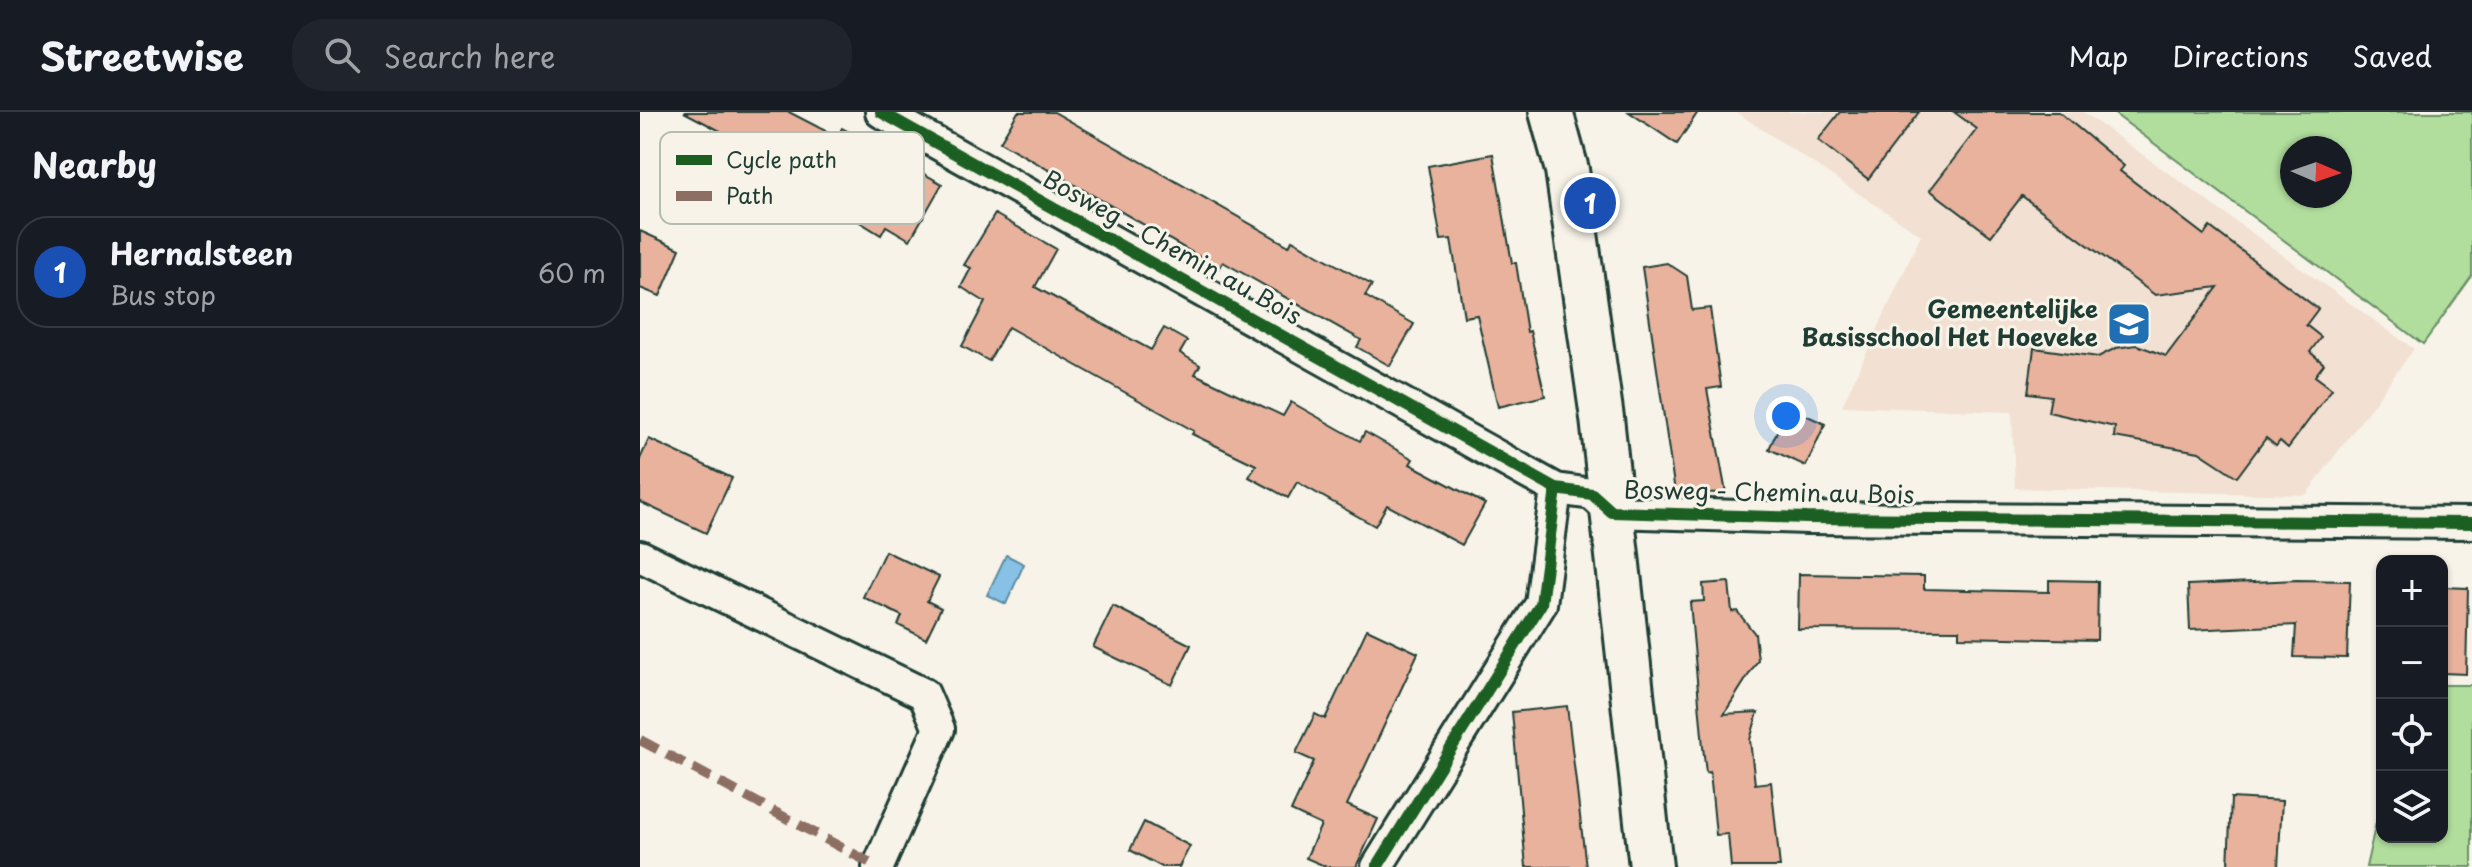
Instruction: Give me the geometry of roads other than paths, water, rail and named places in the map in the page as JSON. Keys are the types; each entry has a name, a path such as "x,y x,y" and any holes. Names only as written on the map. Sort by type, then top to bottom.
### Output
{"street":[{"name":"Bosweg - Chemin au Bois","path":"881,112 917,132"},
{"path":"1551,112 1567,170 1612,512 1651,867"},
{"name":"Bosweg - Chemin au Bois","path":"924,136 1556,489 1592,494 1612,512 1807,518 2472,523"},
{"path":"1377,867 1541,604 1556,489"},
{"path":"640,556 924,694 939,729 878,867"}],"water":[{"path":"1006,555 1024,564 1006,604 987,595"}],"place":[{"name":"Hernalsteen","path":"1590,203"},
{"name":"Gemeentelijke Basisschool Het Hoeveke","path":"2129,324"}]}
